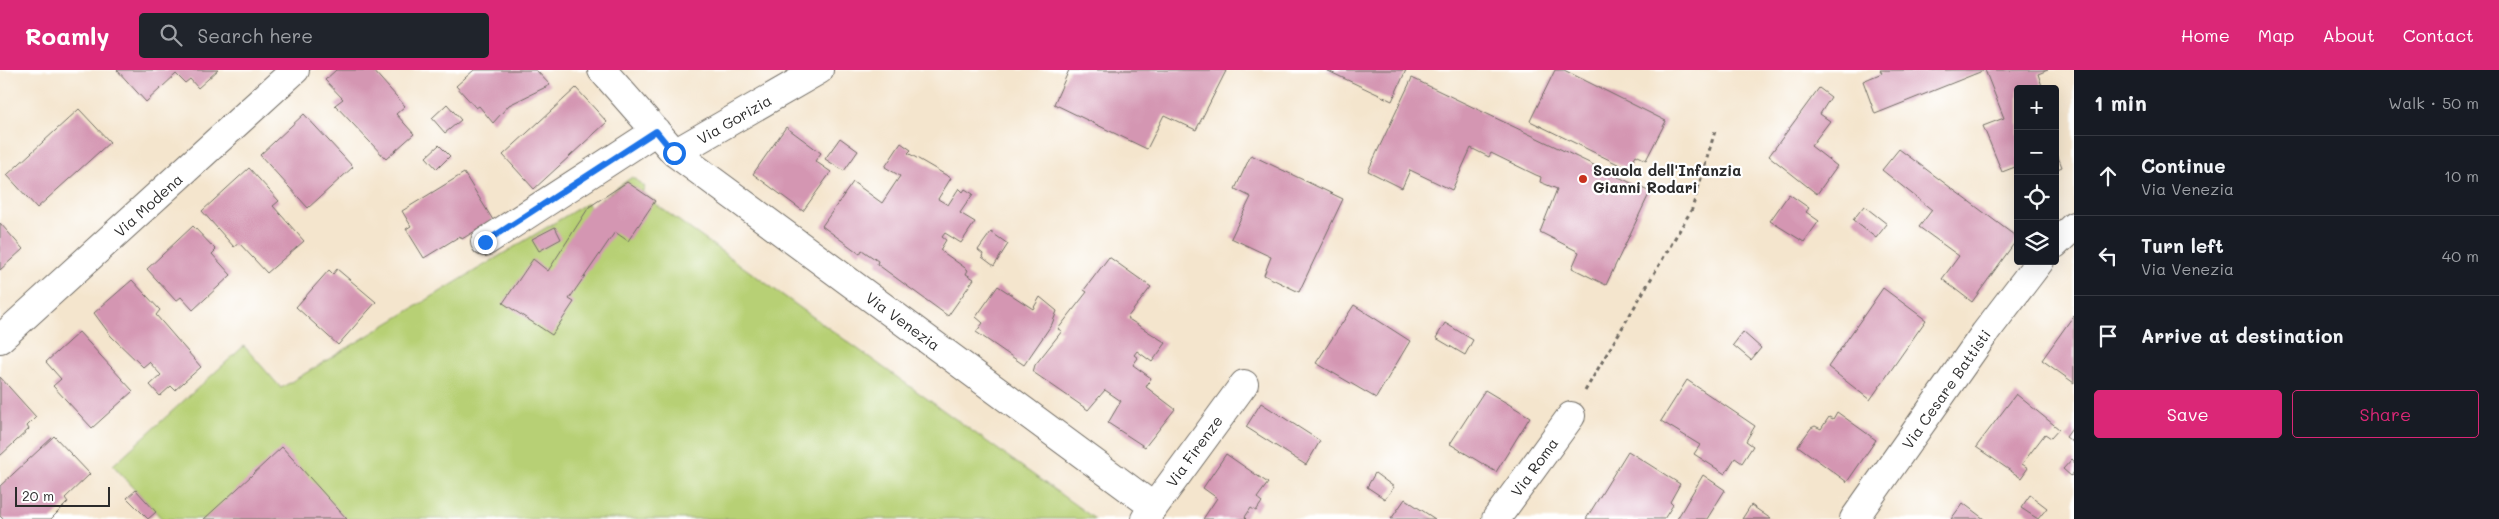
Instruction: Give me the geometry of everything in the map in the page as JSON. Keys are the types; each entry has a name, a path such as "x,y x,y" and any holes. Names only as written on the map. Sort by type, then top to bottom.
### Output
{"street":[{"name":"Via Modena","path":"0,340 296,70"},
{"name":"Via Venezia","path":"602,70 674,153 1150,513"},
{"name":"Via Gorizia","path":"674,153 818,70"},
{"path":"485,242 656,131"},
{"path":"2059,240 2074,226"},
{"name":"Via Cesare Battisti","path":"1854,519 1986,333 2037,265"},
{"name":"Via Firenze","path":"1150,513 1244,384"},
{"name":"Via Roma","path":"1496,519 1571,416"}],"path":[{"path":"1571,416 1692,209 1715,131"}],"green space":[{"path":"632,177 645,187 642,192 655,201 654,203 1095,519 162,519 113,465 244,346 281,388 587,203 590,207"}],"building":[{"path":"117,70 218,70 198,88 190,79 185,83 176,74 146,102"},
{"path":"336,70 373,70 405,106 396,114 414,134 386,159 335,105 343,99 325,80"},
{"path":"474,70 536,70 550,85 509,105 493,123 479,106 476,108 456,86"},
{"path":"1069,70 1226,71 1196,130 1164,115 1147,149 1054,104"},
{"path":"1326,70 1406,70 1392,101"},
{"path":"1555,70 1564,70 1666,121 1646,160 1636,155 1628,169 1530,121"},
{"path":"1880,70 1985,70 1875,114 1863,81 1882,73"},
{"path":"1985,70 2048,70 2038,74 2042,85 2014,85 2014,167 2002,172 1983,126 2004,118"},
{"name":"Scuola dell'Infanzia Gianni Rodari","path":"1412,78 1650,192 1606,285 1572,268 1579,252 1540,232 1557,189 1540,182 1541,177 1491,153 1489,157 1471,148 1452,190 1410,170 1402,188 1368,171"},
{"path":"576,88 607,122 534,189 503,155"},
{"path":"1819,88 1831,97 1820,114 1830,121 1811,146 1837,166 1817,194 1769,156"},
{"path":"447,104 461,120 445,133 432,118"},
{"path":"79,109 110,142 37,208 7,175"},
{"path":"304,114 353,167 308,208 260,155"},
{"path":"786,127 821,153 815,161 831,172 803,211 753,174"},
{"path":"840,138 858,151 844,171 825,159"},
{"path":"901,143 911,150 908,153 951,178 938,199 948,205 959,188 963,192 965,189 973,194 960,213 975,222 961,243 945,233 942,237 946,240 940,250 968,270 966,274 974,279 948,316 877,264 878,261 862,250 860,254 822,226 853,182 882,203 900,176 885,167"},
{"path":"439,145 450,156 437,169 426,157"},
{"path":"1899,149 2014,235 2014,244 1972,302 1942,279 1959,256 1919,227 1932,210 1882,170"},
{"path":"1251,155 1343,199 1299,292 1264,275 1271,257 1231,238 1251,197 1235,189"},
{"path":"249,168 279,201 273,206 304,241 267,273 239,243 234,247 202,211"},
{"path":"464,173 493,220 462,239 460,236 424,258 406,229 411,226 402,211"},
{"path":"627,182 655,201 628,241 615,232 569,299 574,302 552,335 503,303 533,259 548,271 589,207"},
{"path":"1789,194 1809,208 1806,212 1819,221 1804,242 1770,221"},
{"path":"1864,206 1887,224 1876,238 1853,220"},
{"path":"0,223 23,249 0,270"},
{"path":"193,226 216,250 212,254 231,275 193,310 181,297 176,301 147,269"},
{"path":"555,227 561,239 539,251 532,239"},
{"path":"991,232 1008,244 994,266 982,257 983,254 978,250"},
{"path":"1109,257 1151,287 1127,318 1166,343 1152,362 1137,351 1134,355 1138,358 1133,365 1151,378 1146,387 1175,409 1145,447 1108,423 1121,401 1105,390 1088,410 1033,372 1035,365 1062,331 1058,329 1087,292 1084,290"},
{"path":"337,269 376,302 338,345 296,307 329,270 333,274"},
{"path":"132,280 160,310 156,315 201,367 175,390 171,386 160,396 150,385 161,375 149,362 143,367 111,336 94,313"},
{"path":"998,286 1033,309 1040,297 1057,311 1052,324 1024,365 976,332 983,323 976,317"},
{"path":"1883,288 1926,320 1870,400 1828,367"},
{"path":"1354,305 1410,341 1376,398 1316,363"},
{"path":"2074,315 2074,383 2042,360"},
{"path":"1445,323 1473,340 1465,355 1436,338"},
{"path":"79,332 133,391 92,428 53,386 61,379 46,362"},
{"path":"1743,332 1761,348 1751,360 1733,345"},
{"path":"0,377 36,417 27,426 29,429 0,456"},
{"path":"1687,380 1755,426 1746,441 1753,446 1742,463 1735,458 1725,474 1694,454 1700,445 1661,421"},
{"path":"1485,390 1530,417 1496,472 1450,444"},
{"path":"2016,394 2059,429 2051,438 2045,434 2022,464 2028,468 2021,478 1976,447"},
{"path":"1261,403 1320,441 1306,465 1246,427"},
{"path":"1837,412 1876,440 1847,482 1798,446 1811,428 1815,426 1821,429 1829,417 1833,419"},
{"path":"2074,426 2074,443 2066,437"},
{"path":"54,436 90,474 65,498 68,502 51,519 3,519 0,516 0,486"},
{"path":"282,447 347,519 204,519 237,489"},
{"path":"1628,451 1680,484 1670,502 1673,505 1664,519 1586,519"},
{"path":"1226,454 1268,483 1257,498 1262,502 1256,511 1251,508 1245,517 1247,519 1203,519 1217,498 1203,488"},
{"path":"2072,459 2074,461 2074,472 2071,476 2063,469"},
{"path":"1375,473 1394,487 1385,499 1367,487"},
{"path":"1703,475 1725,490 1707,519 1677,519"},
{"path":"136,490 156,512 148,519 127,498"},
{"path":"2030,495 2047,508 2038,519 2021,508"},
{"path":"1405,499 1435,519 1391,519"},
{"path":"1963,503 1984,519 1951,519"},
{"path":"1751,505 1771,519 1742,519"}],"place":[{"name":"Scuola dell'Infanzia Gianni Rodari","path":"1583,179"}],"route":[{"path":"485,242 656,131 674,153"}]}
